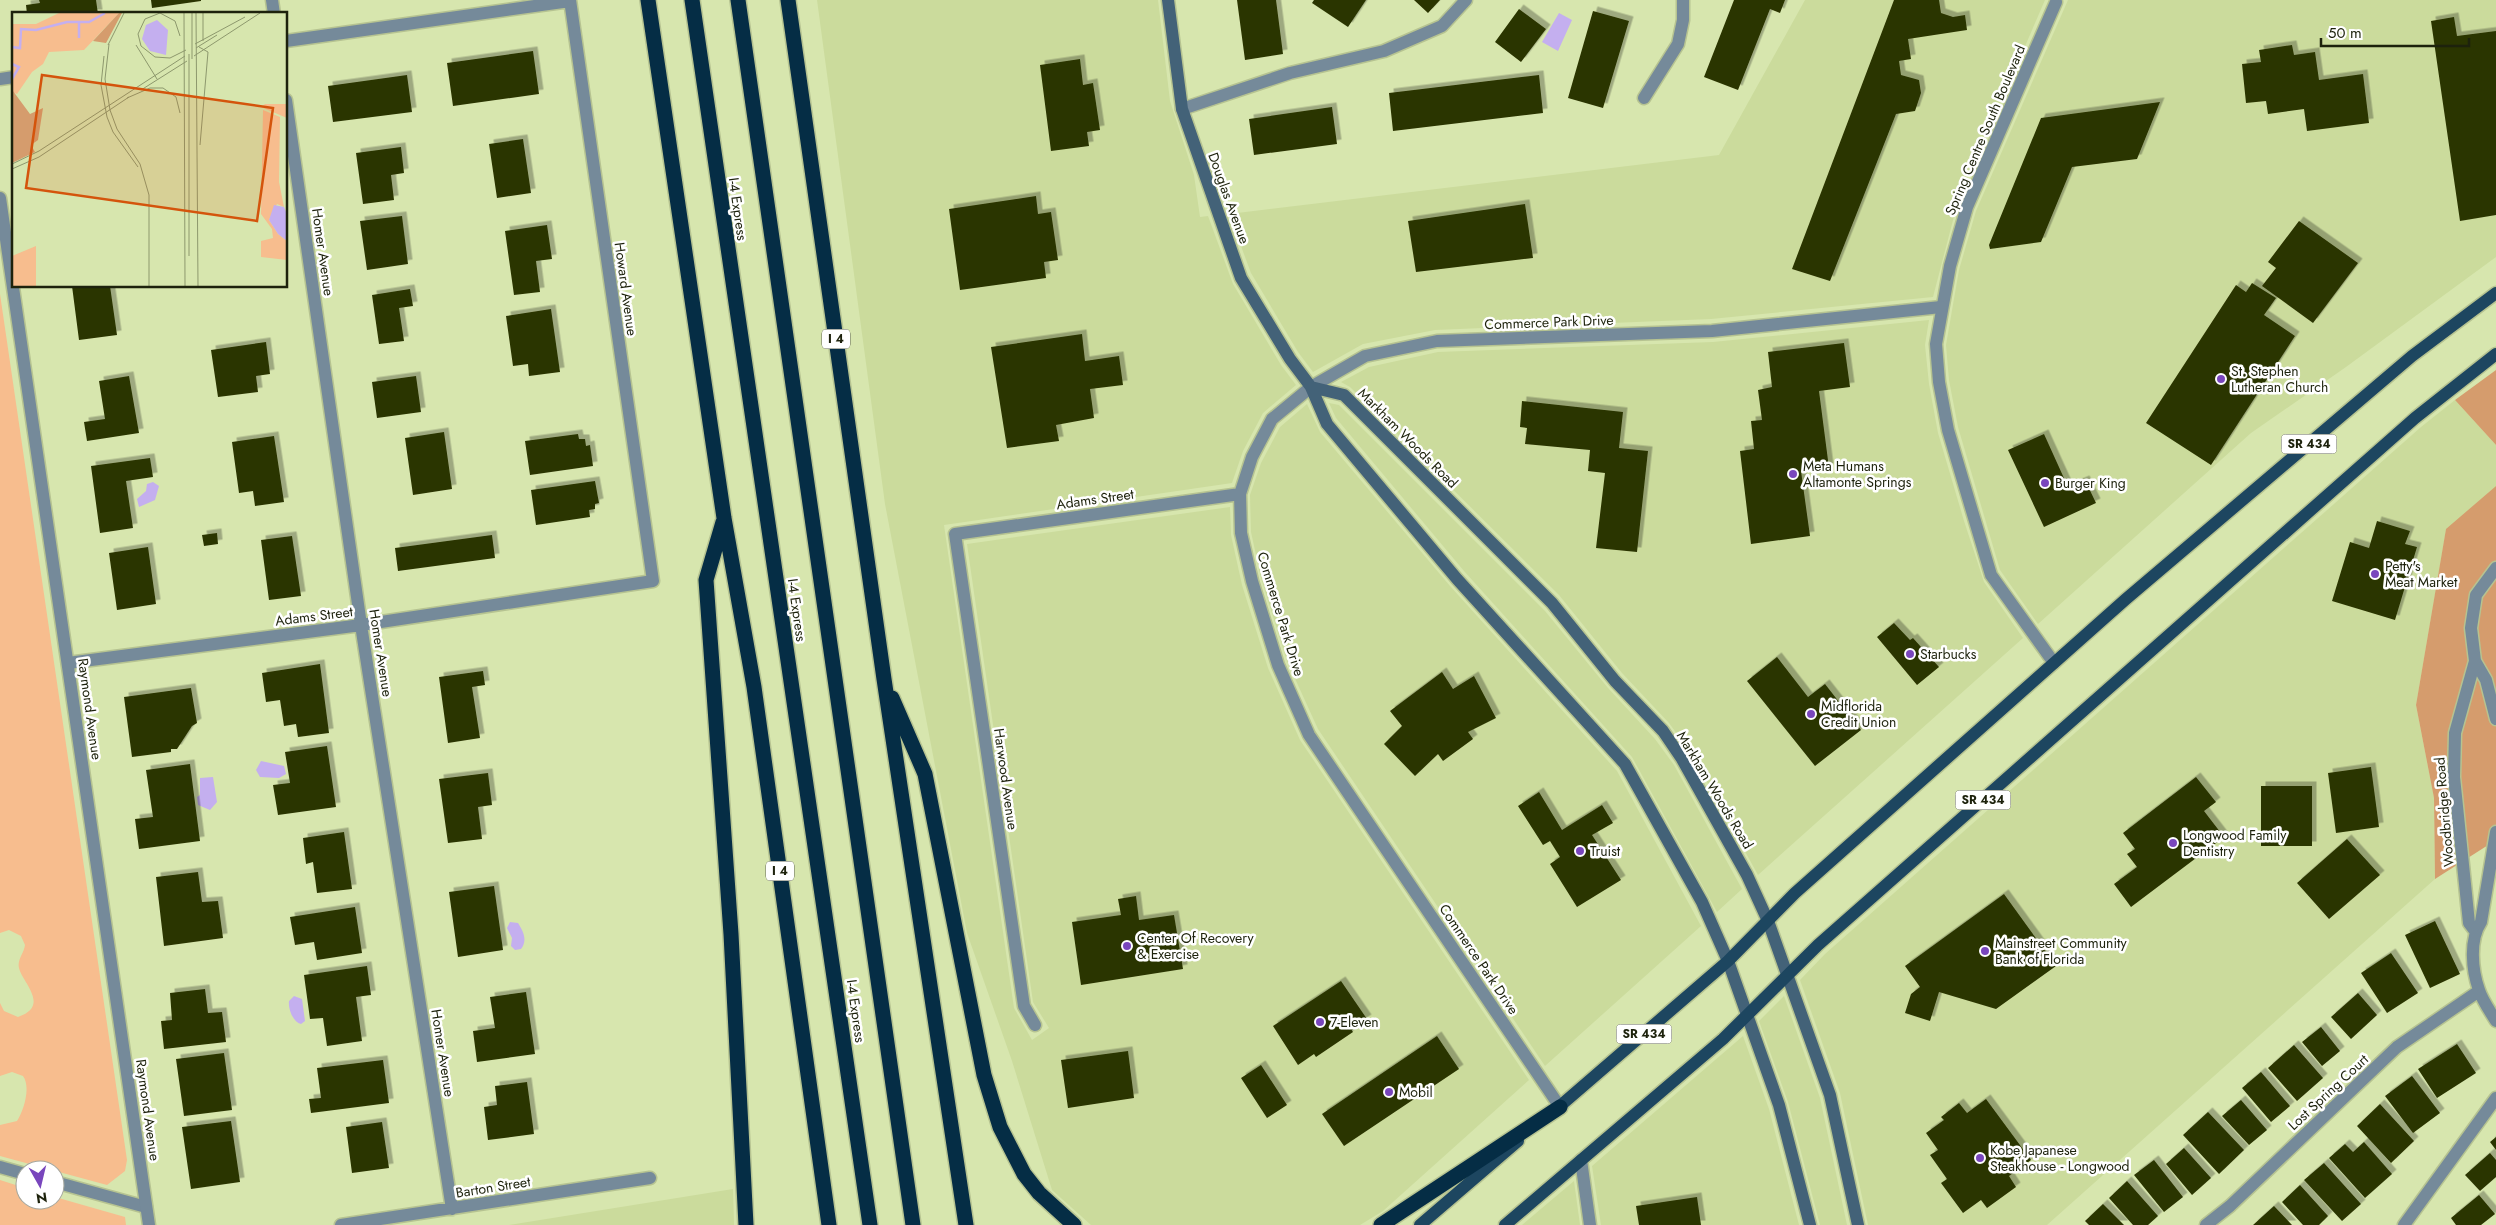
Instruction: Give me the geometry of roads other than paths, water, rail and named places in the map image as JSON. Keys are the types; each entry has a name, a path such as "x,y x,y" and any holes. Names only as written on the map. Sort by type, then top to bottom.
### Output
{"highway":[{"name":"I 4","path":"648,0 724,518 754,688 829,1225"},
{"name":"I-4 Express","path":"692,0 870,1225"},
{"name":"I-4 Express","path":"738,0 913,1225"},
{"name":"I 4","path":"788,0 884,679 966,1225"},
{"path":"724,518 706,580 732,934 746,1225"},
{"path":"884,679 925,774 984,1075 1000,1126 1024,1174 1039,1193 1074,1225"},
{"path":"1381,1225 1560,1106"}],"main road":[{"name":"Douglas Avenue","path":"1168,0 1182,108 1242,278 1290,359 1311,387"},
{"name":"SR 434","path":"1420,1225 1728,961 1795,892 2054,663 2412,356 2496,293"},
{"name":"SR 434","path":"1505,1225 1747,1017 1818,945 2415,418 2496,354"},
{"name":"Markham Woods Road","path":"1311,387 1344,395 1552,603 1615,681 1663,732 1682,759 1748,875 1768,921 1830,1095 1858,1225"},
{"path":"1311,387 1327,424 1457,579 1625,764 1702,902 1728,961 1779,1105 1810,1225"}],"street":[{"path":"288,41 570,0"},
{"name":"Howard Avenue","path":"570,0 653,581"},
{"path":"1182,108 1290,73 1384,51 1442,26 1466,0"},
{"path":"1644,98 1678,44 1683,20 1683,0"},
{"name":"Spring Centre South Boulevard","path":"2054,663 1991,575 1948,430 1939,382 1936,344 1941,307 1950,266 1967,206 2056,2"},
{"name":"Homer Avenue","path":"288,114 361,625 452,1209"},
{"name":"Raymond Avenue","path":"0,198 12,280"},
{"name":"Raymond Avenue","path":"13,288 149,1225"},
{"name":"Commerce Park Drive","path":"1560,1106 1309,735 1278,665 1252,581 1241,533 1240,494 1252,457 1272,419 1311,387 1366,356 1437,341 1712,331 1941,307"},
{"name":"Adams Street","path":"955,534 1240,494"},
{"name":"Harwood Avenue","path":"955,534 1024,1006 1035,1025"},
{"name":"Woodbridge Road","path":"2475,931 2469,923 2454,758 2455,733 2474,661 2471,628 2476,595 2496,568"},
{"name":"Adams Street","path":"68,663 361,625 653,581"},
{"name":"Woodbridge Road","path":"2474,661 2486,680 2496,720"},
{"name":"Woodbridge Road","path":"2496,832 2481,922 2475,931 2472,944 2479,991 2496,1020"},
{"name":"Lost Spring Court","path":"2206,1225 2230,1206 2397,1047 2479,991"},
{"path":"2404,1225 2496,1098"},
{"path":"1581,1160 1590,1225"},
{"path":"0,1167 15,1171"},
{"name":"Barton Street","path":"341,1225 650,1178"},
{"path":"65,1185 146,1207"}],"place":[{"name":"St. Stephen Lutheran Church","path":"2221,379"},
{"name":"Meta Humans Altamonte Springs","path":"1793,474"},
{"name":"Burger King","path":"2045,483"},
{"name":"Petty's Meat Market","path":"2375,574"},
{"name":"Starbucks","path":"1910,654"},
{"name":"Midflorida Credit Union","path":"1811,714"},
{"name":"Longwood Family Dentistry","path":"2173,843"},
{"name":"Truist","path":"1580,851"},
{"name":"Center Of Recovery & Exercise","path":"1127,946"},
{"name":"Mainstreet Community Bank of Florida","path":"1985,951"},
{"name":"7-Eleven","path":"1320,1022"},
{"name":"Mobil","path":"1389,1092"},
{"name":"Kobe Japanese Steakhouse - Longwood","path":"1980,1158"}]}
